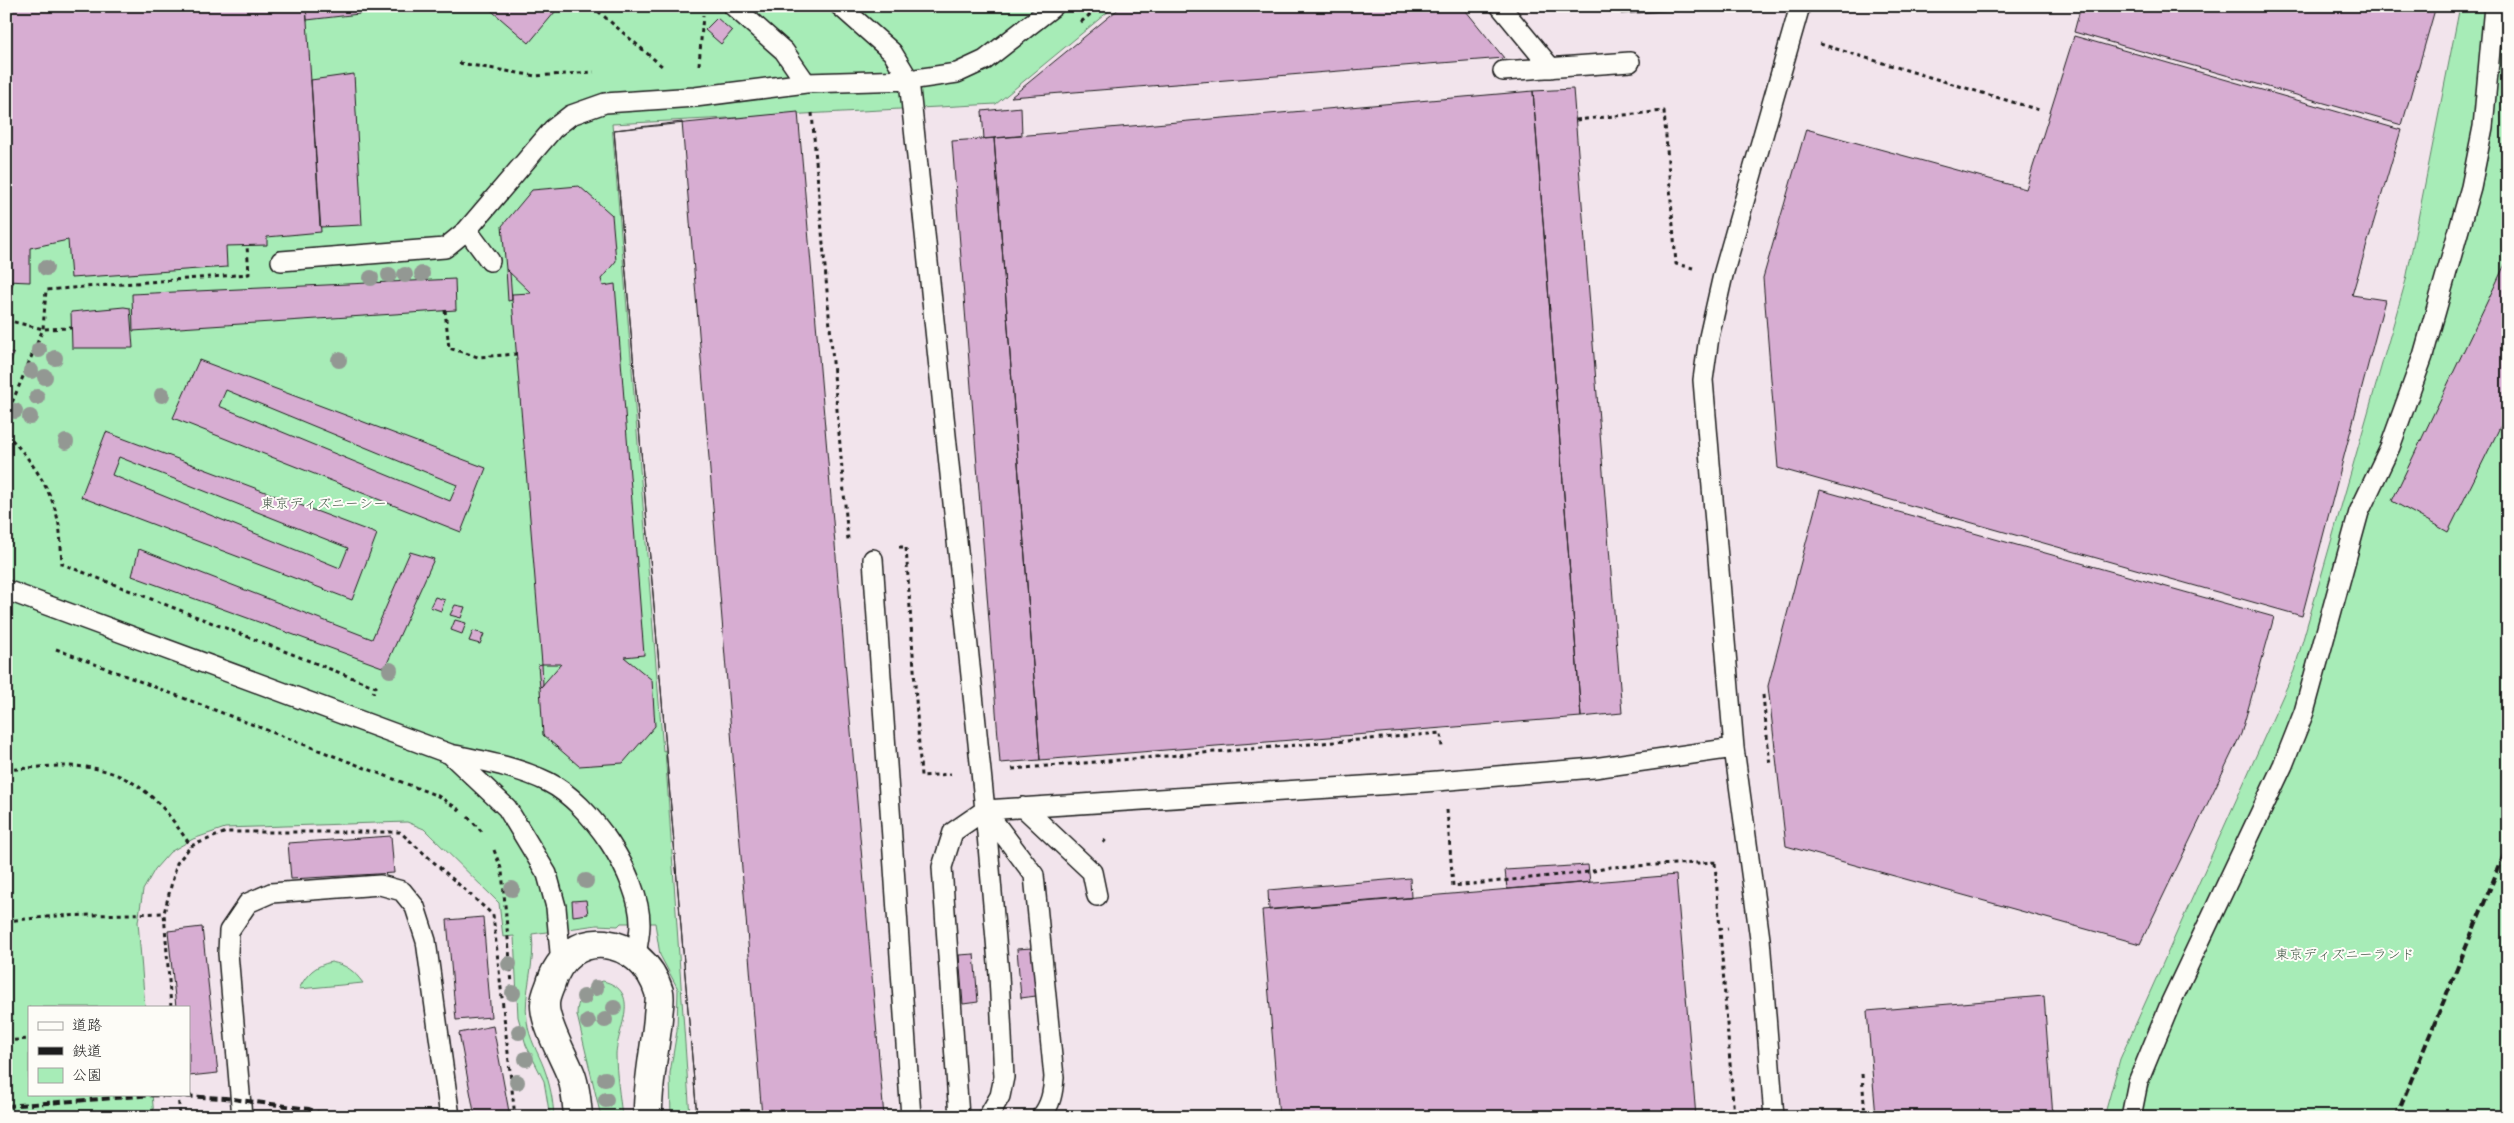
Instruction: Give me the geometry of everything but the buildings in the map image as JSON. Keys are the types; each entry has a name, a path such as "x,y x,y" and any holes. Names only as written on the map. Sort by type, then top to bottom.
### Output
{"street":[{"path":"578,1117 572,1077 551,1028 545,1004 552,979 561,964 573,952 589,944 606,942 621,946 651,972 659,994 656,1038 648,1099 648,1117"}],"lane":[{"path":"733,6 784,51 806,83"},
{"path":"840,6 892,52 909,80 985,810 1004,1077 1000,1096 988,1117"},
{"path":"281,261 445,248 467,230 553,129 571,114 605,102 696,96 806,83 909,80 957,73 985,60 1054,6"},
{"path":"1500,6 1551,68"},
{"path":"1774,1117 1759,927 1734,748 1702,380 1709,337 1723,275 1800,6"},
{"path":"2131,1117 2138,1082 2171,1002 2283,764 2297,729 2359,512 2390,447 2423,356 2471,187 2483,127 2498,16"},
{"path":"1503,72 1630,62"},
{"path":"467,230 490,261"},
{"path":"873,560 911,1117"},
{"path":"6,590 450,754 513,768 550,783 580,806 611,845 631,880 640,923 636,958"},
{"path":"959,1117 942,867 953,832 985,810 1445,780 1594,768 1734,748"},
{"path":"450,754 507,808 547,874 556,907 561,964"},
{"path":"1023,807 1092,872 1097,896"},
{"path":"985,810 1034,875 1054,1077 1053,1094 1047,1111 1041,1117"},
{"path":"242,1117 228,953 229,931 248,903 271,893 380,885 402,891 415,907 426,941 450,1117"}],"path":[{"path":"592,6 663,67"},
{"path":"698,65 704,9"},
{"path":"1818,54 1823,35"},
{"path":"1820,44 2039,110"},
{"path":"1576,120 1664,111 1676,264 1723,275"},
{"path":"812,112 849,549"},
{"path":"6,417 43,330 46,290 249,274 247,246"},
{"path":"445,310 449,348 478,357 517,354"},
{"path":"6,320 43,330 71,328"},
{"path":"6,434 23,453 49,494 59,524 62,564 376,687 346,760"},
{"path":"897,547 906,547 921,776 1440,733 1453,886 1589,872 1611,866 1715,863 1721,862 1747,842"},
{"path":"56,649 438,796 462,811 487,839"},
{"path":"1763,692 1770,771"},
{"path":"6,770 68,764 117,773 155,800 191,846"},
{"path":"491,846 502,871 513,993"},
{"path":"1715,863 1734,1117"},
{"path":"6,921 57,916 164,913"},
{"path":"1719,929 1759,927"},
{"path":"6,1041 28,1039"},
{"path":"1862,1074 1865,1117"},
{"path":"178,1096 180,1117"}],"green space":[{"name":"東京ディズニーシー","path":"6,6 1115,6 996,104 612,124 663,751 665,750 690,1117 671,1117 670,1073 677,1031 678,989 660,955 655,923 621,923 618,926 597,925 532,934 533,945 526,1010 527,1021 532,1040 550,1086 554,1117 550,1117 544,1081 526,1045 518,1017 514,936 503,937 499,903 424,829 407,822 225,828 193,839 170,852 155,869 143,890 138,922 145,1006 28,1006 28,1096 152,1096 154,1117 6,1117"},
{"name":"東京ディズニーランド","path":"2460,6 2508,6 2508,1117 2104,1117 2120,1059 2294,671 2406,280"},
{"path":"331,962 350,969 363,983 299,989 312,971"},
{"path":"603,981 615,986 622,993 625,1002 625,1012 616,1054 622,1117 601,1117 577,1015 579,1003 587,989"}],"railway":[{"path":"2396,1117 2508,845"},
{"path":"6,1106 141,1096"},
{"path":"178,1096 225,1098 309,1109 329,1117"}]}
